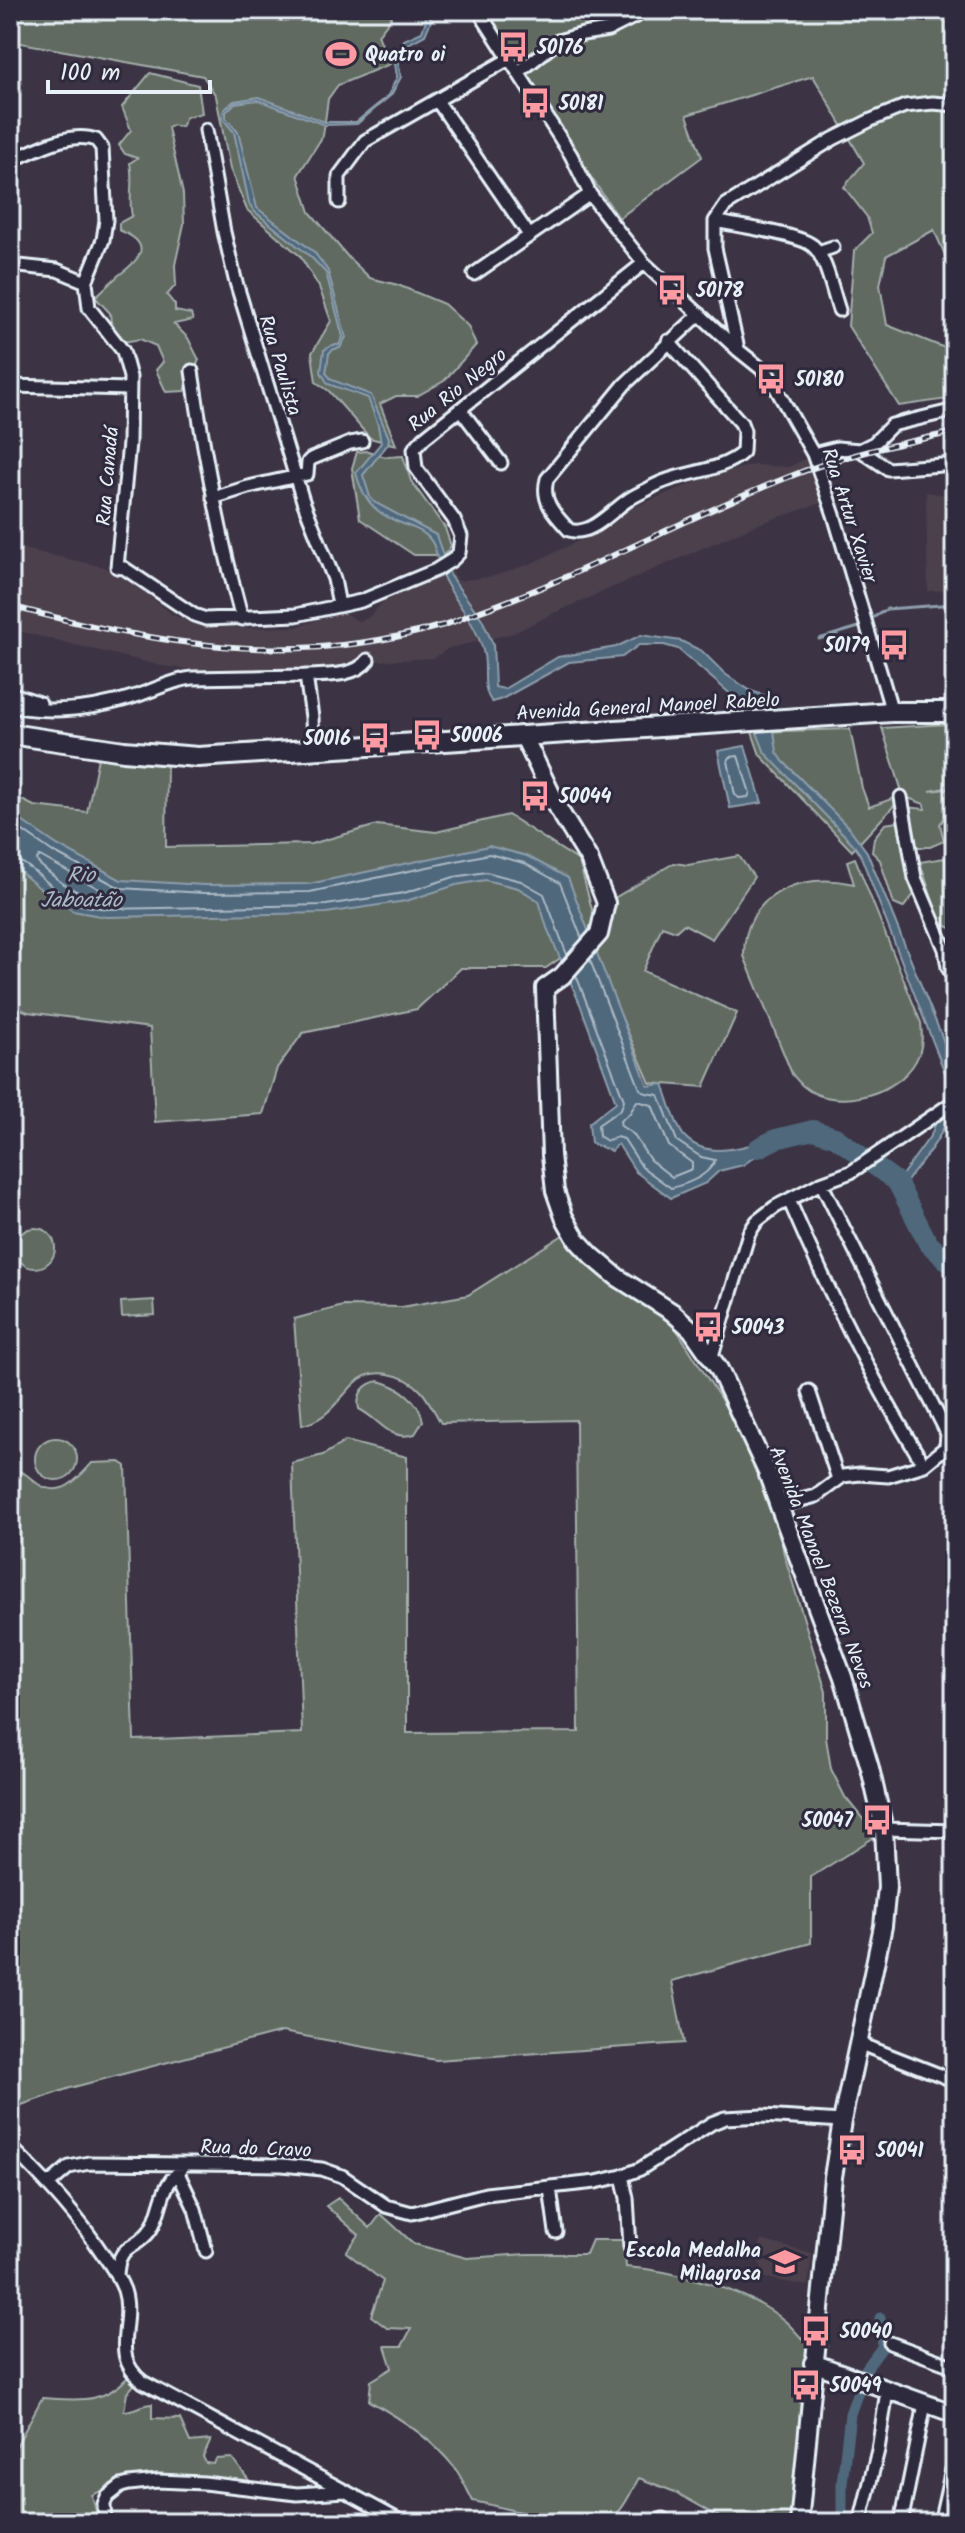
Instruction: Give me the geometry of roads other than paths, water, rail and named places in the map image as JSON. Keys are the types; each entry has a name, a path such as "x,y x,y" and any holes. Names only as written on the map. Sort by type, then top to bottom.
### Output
{"main road":[{"name":"Avenida General Manoel Rabelo","path":"10,734 124,751 198,757 953,707"}],"street":[{"name":"Rua Artur Xavier","path":"478,10 571,155 590,194 644,263 768,374 813,454 892,712"},
{"path":"519,72 558,41 618,27 648,10"},
{"path":"339,202 339,176 365,141 509,59"},
{"path":"438,102 529,235"},
{"path":"738,350 715,248 715,221 726,205 833,139 871,120 905,106 933,103 955,105"},
{"name":"Rua Paulista","path":"206,130 235,279 303,501 334,579 339,605"},
{"path":"10,161 50,145 80,138 96,140 100,143 103,156 106,220 103,240 86,282 57,270 10,265"},
{"path":"474,274 590,194"},
{"path":"715,221 809,243 818,252 839,310"},
{"path":"818,252 833,247"},
{"name":"Rua Rio Negro","path":"117,567 124,568 194,615 206,619 296,615 361,601 436,570 459,553 461,536 454,520 416,468 414,449 644,263"},
{"name":"Rua Canadá","path":"86,282 89,308 123,351 128,365 129,443 117,567"},
{"path":"668,341 741,423 744,431 743,452 728,463 655,485 588,529 580,532 569,530 546,501 544,489 547,479 625,384 668,341 700,314"},
{"path":"192,371 213,498 242,619"},
{"path":"10,386 130,389"},
{"path":"460,409 501,463"},
{"path":"860,450 874,443 892,425 955,410"},
{"path":"213,498 307,474 308,462 316,457 362,441"},
{"path":"813,454 837,448 860,450 888,469 955,464"},
{"path":"10,706 44,710 96,707 184,679 350,672 368,660"},
{"path":"306,676 313,749"},
{"path":"10,693 30,701 78,708"},
{"name":"Avenida Manoel Bezerra Neves","path":"523,735 559,810 589,859 606,903 599,934 594,941 562,976 545,988 555,1191 564,1217 577,1240 592,1256 617,1277 672,1312 691,1329 712,1356 767,1472 856,1714 884,1829 887,1887 883,1926 833,2177 799,2523"},
{"path":"901,797 915,878 955,981"},
{"path":"712,1356 749,1233 764,1214 821,1183 851,1172 955,1101"},
{"path":"779,1506 816,1496 838,1479 860,1474 888,1476 924,1465 946,1447 944,1427 821,1183"},
{"path":"789,1200 879,1389 924,1465"},
{"path":"809,1391 838,1479"},
{"path":"884,1829 955,1831"},
{"path":"858,2043 952,2080 955,2092"},
{"name":"Rua do Cravo","path":"49,2184 69,2167 89,2163 182,2168 282,2165 322,2169 342,2176 386,2206 412,2213 486,2194 596,2182 622,2176 640,2169 712,2123 725,2118 763,2116 842,2121"},
{"path":"10,2146 49,2184 89,2233 117,2277 126,2301 124,2354 133,2374 404,2523"},
{"path":"117,2277 122,2253 149,2233 168,2184 182,2168"},
{"path":"182,2168 206,2251"},
{"path":"622,2176 627,2198 630,2247"},
{"path":"550,2188 556,2232"},
{"path":"890,2343 955,2367"},
{"path":"813,2363 955,2414"},
{"path":"860,2523 878,2450 887,2391"},
{"path":"901,2523 925,2404"},
{"path":"940,2523 955,2456"},
{"path":"105,2523 104,2504 107,2497 129,2484 158,2481 204,2483 297,2494 347,2491"}],"water":[{"path":"422,10 429,10 431,21 425,35 406,45 398,62 401,77 391,95 357,124 325,125 258,100 235,103 226,112 226,118 238,132 257,208 314,252 328,271 346,337 340,348 329,353 326,373 332,380 371,395 389,438 388,444 363,475 370,497 436,535 450,576 482,619 493,644 495,687 504,689 558,657 616,647 641,635 681,641 702,651 725,674 751,691 767,696 777,752 850,829 867,852 955,1069 947,1120 933,1146 902,1188 897,1182 931,1135 950,1086 860,854 853,844 765,753 748,709 678,649 664,645 639,645 622,657 569,662 492,702 487,691 481,644 444,579 433,544 426,535 384,515 363,492 356,473 381,443 378,425 368,398 328,384 321,372 324,350 339,345 343,337 326,273 254,211 249,203 234,132 222,118 224,110 234,101 259,97 325,122 356,122 388,96 397,77 394,57 404,40 422,32 426,20"},
{"path":"745,746 762,803 730,808 718,751"},
{"name":"Rio Jaboatão","path":"10,813 57,845 121,880 204,885 309,884 489,846 527,856 568,878 648,1086 663,1084 675,1120 685,1137 695,1145 719,1150 783,1136 743,1165 719,1171 706,1183 671,1198 636,1172 618,1144 611,1151 591,1143 589,1123 616,1102 539,901 518,888 485,880 456,885 406,901 326,913 106,917 73,911 10,863"}],"waterway":[{"path":"871,619 887,609 955,604"},
{"path":"819,639 859,627"},
{"name":"Rio Jaboatão","path":"758,1148 776,1139 813,1130 835,1137 897,1182 928,1243 955,1268"},
{"path":"842,2523 842,2483 850,2414 866,2369 883,2346 880,2318"}],"railway":[{"path":"10,606 118,631 224,646 277,649 385,639 447,624 510,600 806,470 869,451 955,432"}],"place":[{"name":"50176","path":"513,47"},
{"name":"Quatro oi","path":"341,54"},
{"name":"50181","path":"535,103"},
{"name":"50178","path":"672,290"},
{"name":"50180","path":"771,379"},
{"name":"50179","path":"894,645"},
{"name":"50006","path":"427,735"},
{"name":"50016","path":"375,738"},
{"name":"50044","path":"535,796"},
{"name":"50043","path":"708,1327"},
{"name":"50047","path":"877,1820"},
{"name":"50041","path":"852,2150"},
{"name":"Escola Medalha Milagrosa","path":"785,2262"},
{"name":"50040","path":"816,2331"},
{"name":"50049","path":"806,2385"}]}
